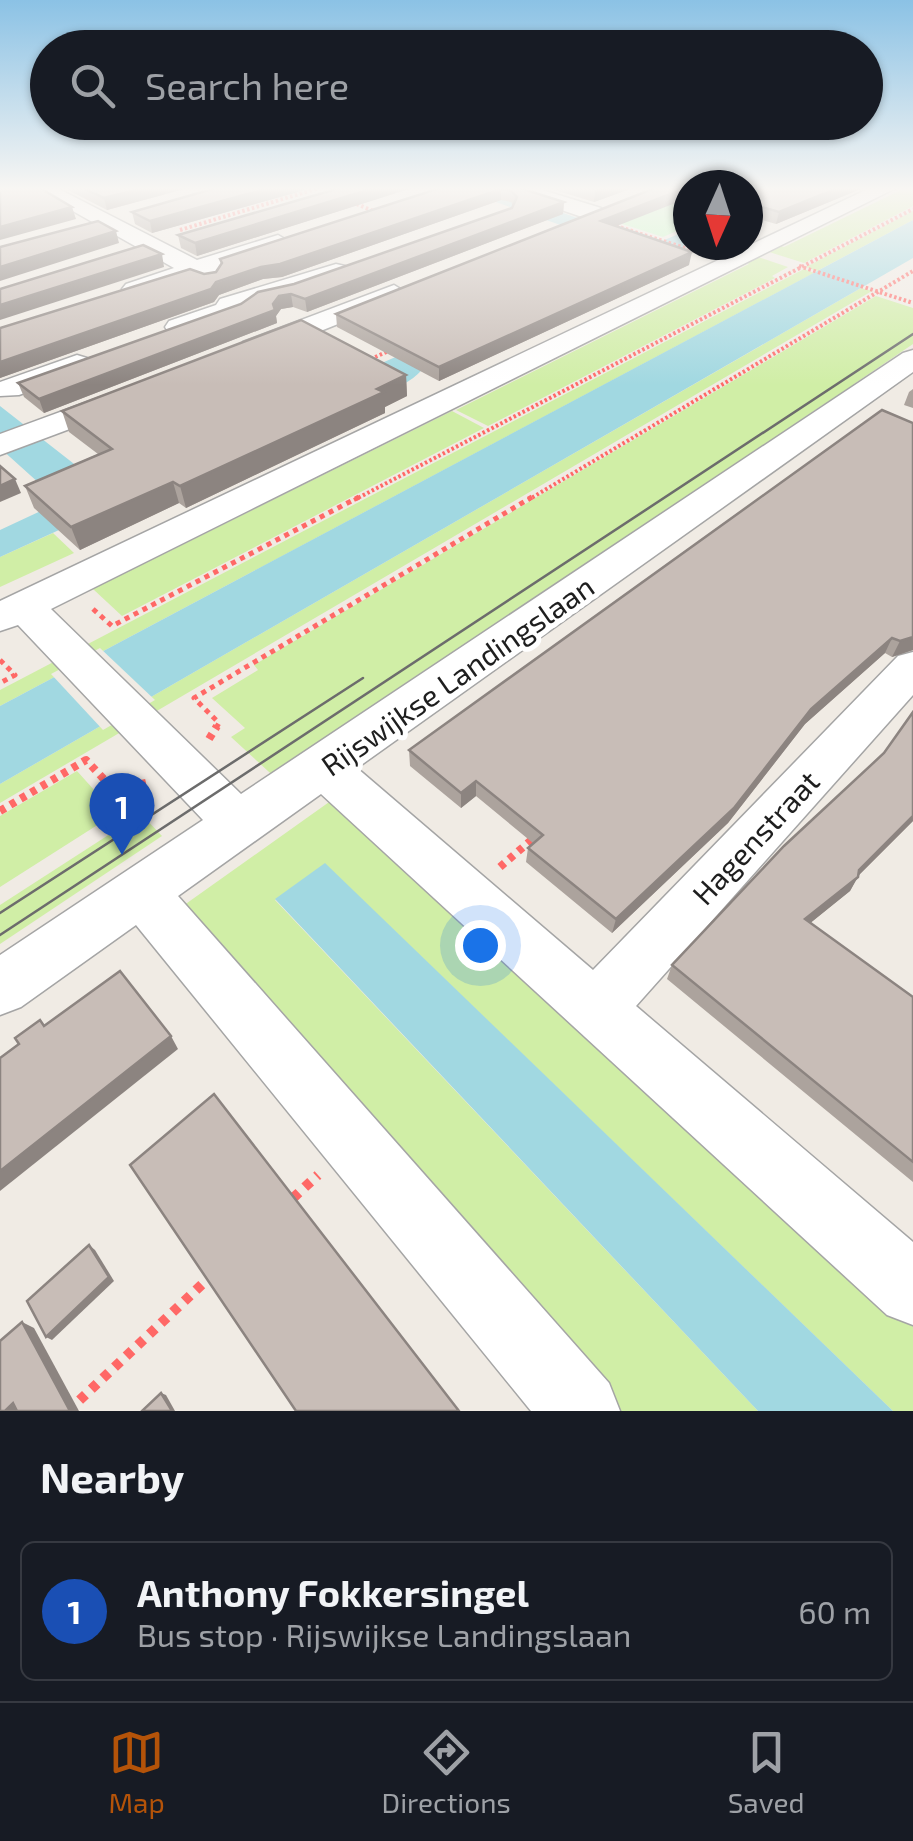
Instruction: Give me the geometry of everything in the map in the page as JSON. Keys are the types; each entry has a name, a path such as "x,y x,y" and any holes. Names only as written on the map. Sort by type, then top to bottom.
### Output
{"street":[{"path":"119,257 131,254"},
{"path":"165,254 338,343"},
{"path":"110,297 242,254"},
{"path":"240,825 25,619 436,394 742,254"},
{"path":"150,338 234,308 229,305 249,297 363,261"},
{"path":"219,361 422,282"},
{"path":"8,389 98,357"},
{"name":"Rijswijkse Landingslaan","path":"0,988 868,406 913,359"},
{"path":"0,445 151,387"},
{"name":"Hagenstraat","path":"598,1007 913,667"},
{"path":"324,768 913,1288"},
{"path":"140,891 581,1411"}],"path":[{"path":"25,619 92,608 112,626 827,254"},
{"path":"802,267 913,303"},
{"path":"0,811 86,760 114,790 189,772 219,723 194,698 913,271"},
{"path":"352,367 396,348"},
{"path":"0,660 15,675 0,683"},
{"path":"496,872 538,834"},
{"path":"68,1411 222,1265"}],"green space":[{"path":"775,254 822,254 804,263"},
{"path":"831,254 849,254 817,271 806,267"},
{"path":"763,259 788,267 772,276 775,278 488,426 456,410 749,264 745,261"},
{"path":"804,269 814,273 0,706 0,690"},
{"path":"861,288 872,291 0,803 0,784"},
{"path":"876,296 913,308 913,344 854,384 861,388 832,408 824,404 699,489 670,518 661,514 343,727 281,783 231,737 245,728 212,698 258,670 254,665"},
{"path":"452,411 484,428 122,616 93,589"},
{"path":"53,533 74,553 0,587 0,557"},
{"path":"77,771 113,811 132,803 0,887 0,816"},
{"path":"339,795 913,1315 913,1411 893,1411 325,864 275,900 758,1411 614,1411 180,908"},
{"path":"141,814 162,836 0,944 0,905"}],"water":[{"path":"633,254 671,254 425,366 398,387 339,402 0,557 0,530 60,502 0,448 0,406 101,485"},
{"path":"849,254 913,254 913,258 0,784 0,706"},
{"path":"325,863 893,1411 758,1411 275,899"}],"pier":[{"path":"100,648 155,700 103,730 51,674"}],"building":[{"path":"0,254 42,254 0,267"},
{"path":"114,254 162,254 0,305 0,289"},
{"path":"236,254 310,254 216,282 211,289 0,362 0,328 190,269 204,274 216,272 222,263 220,259"},
{"path":"380,254 426,254 305,299 291,294 279,296 273,304 275,310 39,399 18,383 241,304 258,292 294,284"},
{"path":"488,254 673,254 674,260 439,367 336,314"},
{"path":"301,320 406,375 377,389 384,392 180,486 173,482 71,527 25,486 112,449 62,411"},
{"path":"882,410 913,423 913,637 900,641 892,638 811,709 734,808 616,919 528,848 543,835 476,781 461,793 409,750"},
{"path":"0,466 15,479 0,486"},
{"path":"913,712 913,816 859,870 858,877 805,919 913,997 913,1162 672,965 784,846 884,753"},
{"path":"120,971 171,1036 0,1171 0,1058 19,1044 15,1038 40,1020 44,1026"},
{"path":"214,1094 459,1411 296,1411 130,1165"},
{"path":"89,1245 109,1277 46,1337 27,1301"},
{"path":"22,1322 70,1411 17,1411 13,1403 0,1411 0,1341"},
{"path":"161,1393 172,1411 142,1411"}],"tram line":[{"path":"0,935 913,334"},
{"path":"0,913 363,678"}],"place":[{"name":"Anthony Fokkersingel","path":"122,855"}]}
